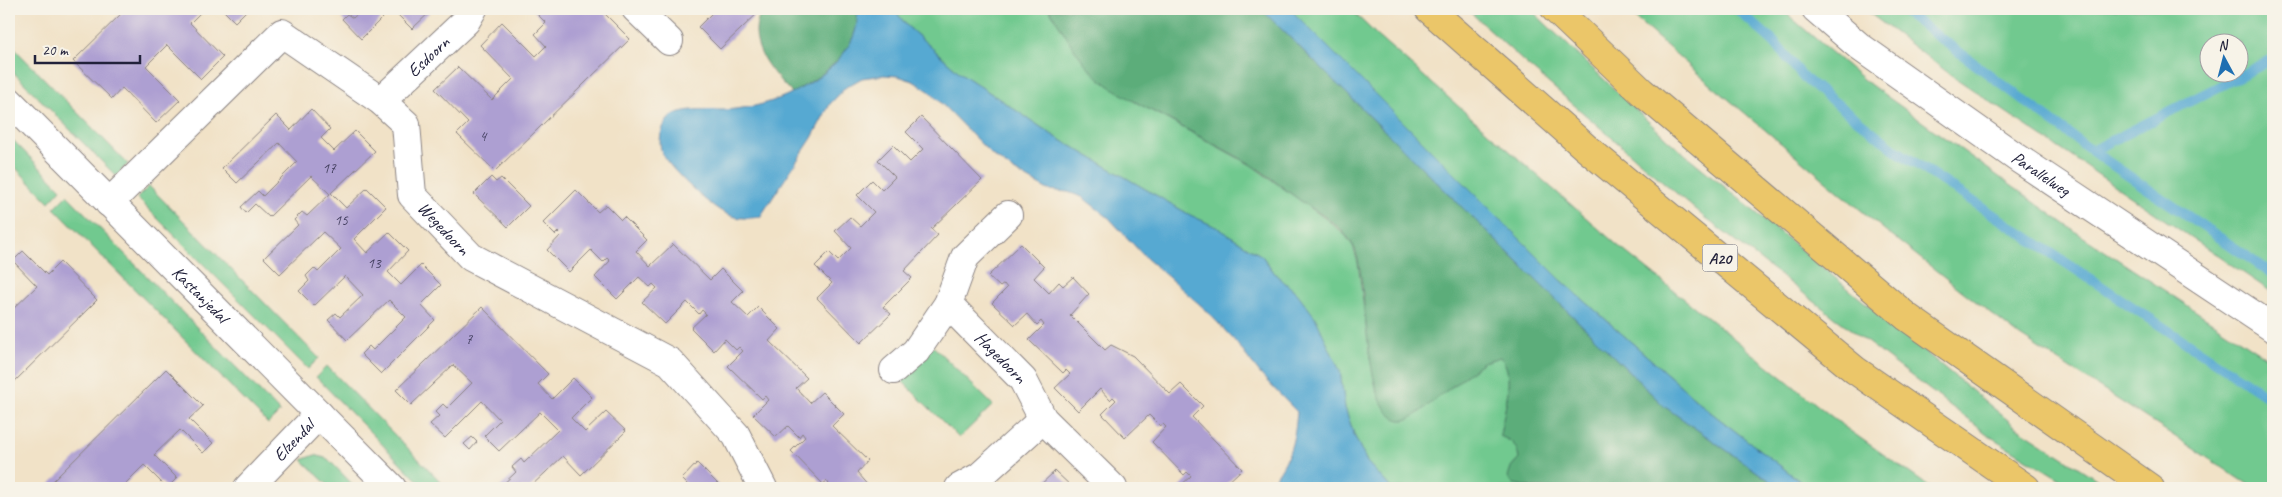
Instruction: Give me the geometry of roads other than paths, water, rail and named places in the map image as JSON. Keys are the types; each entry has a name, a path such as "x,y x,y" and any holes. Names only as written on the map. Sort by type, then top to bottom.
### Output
{"highway":[{"name":"A20","path":"1429,9 1585,147 1855,370 2026,488"},
{"path":"1555,9 1642,92 1907,317 2150,488"}],"street":[{"name":"Esdoorn","path":"381,101 466,21 473,9"},
{"path":"636,9 669,41"},
{"name":"Parallelweg","path":"1816,9 1860,47 2000,146 2273,328"},
{"name":"Wegedoorn","path":"109,203 282,33 381,101 406,124 412,195 471,257 670,362 736,435 763,488"},
{"name":"Kastanjedal","path":"9,102 392,488"},
{"path":"894,370 916,351 948,304 965,256 1008,215"},
{"name":"Hagedoorn","path":"948,304 1024,380 1043,419 1113,488"},
{"name":"Elzendal","path":"248,488 319,414"},
{"path":"959,488 979,477 1043,419"}],"water":[{"path":"857,9 894,9 906,25 959,72 1054,136 1190,215 1218,228 1262,256 1276,275 1297,293 1315,317 1340,371 1345,408 1355,437 1367,462 1391,488 1267,488 1281,470 1289,453 1297,412 1261,375 1234,340 1205,309 1145,257 1109,218 1082,197 1068,192 1048,190 1014,171 992,155 929,91 913,81 898,76 884,75 862,78 846,87 830,104 812,138 760,217 739,218 723,212 699,195 671,167 663,155 660,137 664,125 672,116 688,110 726,110 767,103 804,86 838,61 849,45 856,28"},
{"path":"1261,9 1290,9 1561,280 1709,411 1809,488 1780,488 1665,407"}],"waterway":[{"path":"1737,9 1774,42 1804,78 1897,151 2273,400"},
{"path":"1901,9 2092,151"},
{"path":"2273,59 2092,151 2273,274"}]}
